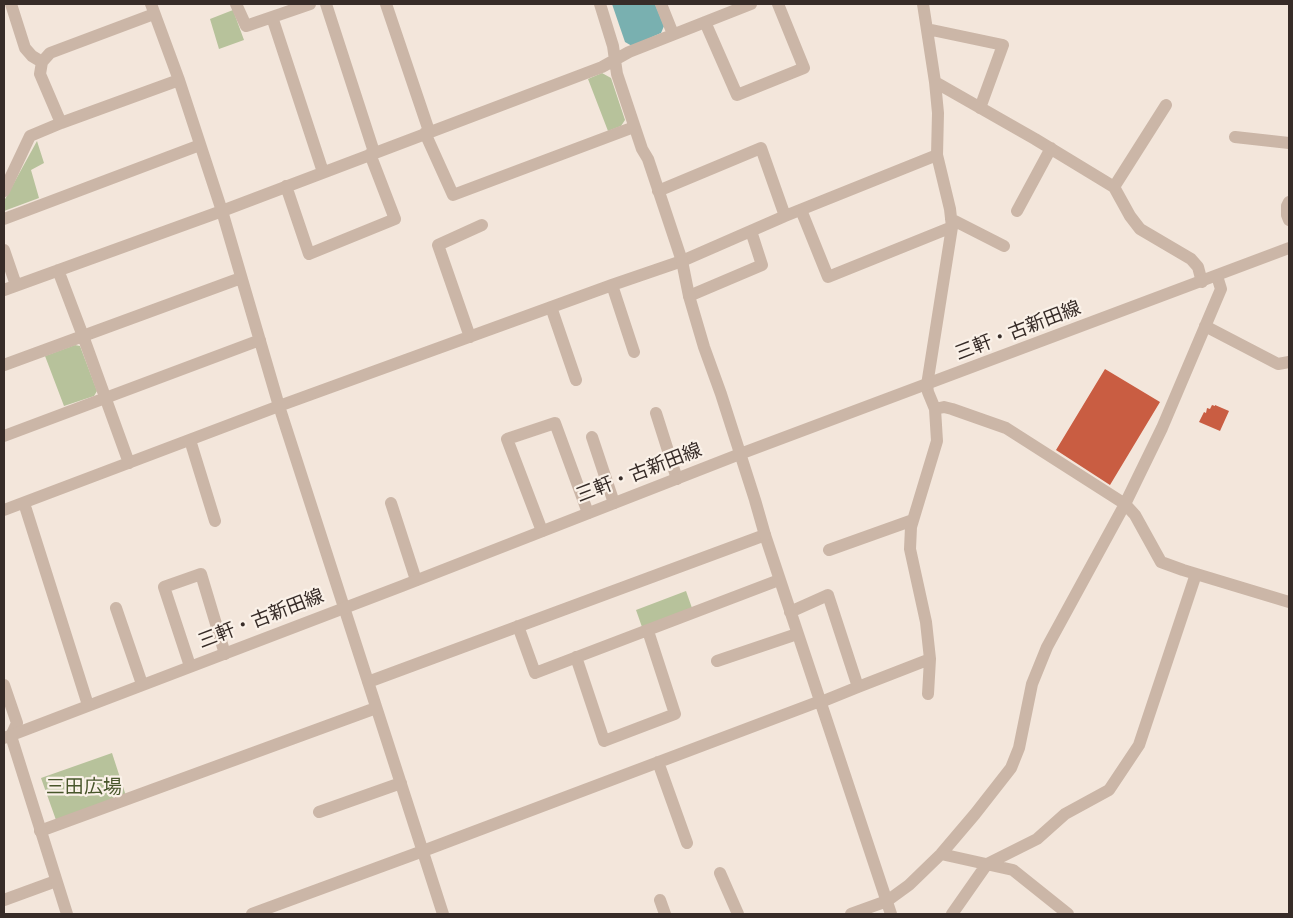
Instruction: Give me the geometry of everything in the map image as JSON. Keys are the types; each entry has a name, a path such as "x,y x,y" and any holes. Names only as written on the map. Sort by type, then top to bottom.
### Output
{"street":[{"path":"11,4 25,48 32,56 42,62"},
{"path":"236,4 246,26 310,4"},
{"path":"286,186 309,254 395,219 372,153 326,4"},
{"path":"386,4 427,132 453,195 634,127"},
{"path":"600,4 613,46 617,74 682,261 689,296 704,347 721,394 779,580 822,702 891,914"},
{"path":"661,4 673,34"},
{"path":"4,250 10,288 222,211 602,66 629,52 751,4"},
{"path":"705,22 737,95 804,68 778,4"},
{"path":"923,4 938,113 937,155 950,209 951,223 928,385 928,392 935,409 937,441 911,526 910,549 926,622 930,659 928,694"},
{"path":"61,123 40,74 42,62 50,53 153,9 179,80 222,211 279,406 443,914"},
{"path":"272,17 323,172"},
{"path":"927,29 1003,45 980,108"},
{"path":"4,191 30,136 179,80"},
{"path":"935,82 1114,187 1130,216 1140,229 1191,259 1198,267 1202,282"},
{"path":"1114,187 1166,105"},
{"path":"1235,137 1289,143"},
{"path":"4,219 200,145"},
{"path":"658,191 761,148 785,216"},
{"path":"1017,210 1050,148"},
{"path":"4,510 279,406 682,261 785,216 937,155"},
{"path":"1289,202 1287,215 1289,220"},
{"path":"801,210 828,277 951,223 1004,246"},
{"path":"470,336 438,245 482,225"},
{"path":"689,296 762,265 751,231"},
{"name":"三軒・古新田線","path":"7,737 677,478 1289,248"},
{"path":"58,270 129,463"},
{"path":"851,914 887,901 909,885 941,854 1011,768 1019,748 1032,684 1047,647 1125,504 1162,428 1221,289 1217,276"},
{"path":"4,365 242,278"},
{"path":"612,285 634,352"},
{"path":"551,307 576,380"},
{"path":"1205,326 1278,364 1289,362"},
{"path":"4,436 260,340"},
{"path":"935,409 944,407 952,409 1006,428 1125,504 1135,515 1161,562 1289,602"},
{"path":"656,413 677,478"},
{"path":"542,531 507,439 555,423 588,513"},
{"path":"592,437 614,503"},
{"path":"190,440 215,521"},
{"path":"24,503 88,705"},
{"path":"391,503 416,580"},
{"path":"829,550 913,520"},
{"path":"368,682 765,535"},
{"path":"190,666 164,588 200,574 225,654"},
{"path":"952,914 987,864 1037,839 1065,814 1108,790 1139,745 1196,574"},
{"path":"518,626 535,673 779,580"},
{"path":"790,612 828,595 858,686"},
{"path":"116,608 142,684"},
{"path":"576,657 604,742 675,714 648,631"},
{"path":"717,661 797,634"},
{"path":"254,914 815,703 822,702 858,686 930,659"},
{"path":"4,685 17,723 7,737 66,914"},
{"path":"40,832 376,708"},
{"path":"658,762 687,843"},
{"path":"319,812 401,783"},
{"path":"941,854 1013,870 1068,914"},
{"path":"720,873 738,914"},
{"path":"4,900 56,881"},
{"path":"660,900 666,914"}],"green space":[{"path":"233,10 244,40 219,49 210,19"},
{"path":"602,73 611,78 625,120 621,126 608,131 588,79"},
{"path":"37,141 44,163 31,170 39,198 4,211 4,201"},
{"path":"75,345 80,346 97,391 94,396 64,406 45,356"},
{"path":"686,591 692,608 642,627 636,610"},
{"name":"三田広場","path":"112,753 126,796 56,820 41,778"}],"water":[{"path":"612,4 655,4 664,26 661,33 632,46 625,42"}],"building":[{"path":"1105,369 1160,402 1110,485 1056,450"},
{"path":"1212,405 1229,411 1220,431 1199,422 1204,412 1206,413 1207,408 1210,409"}]}
